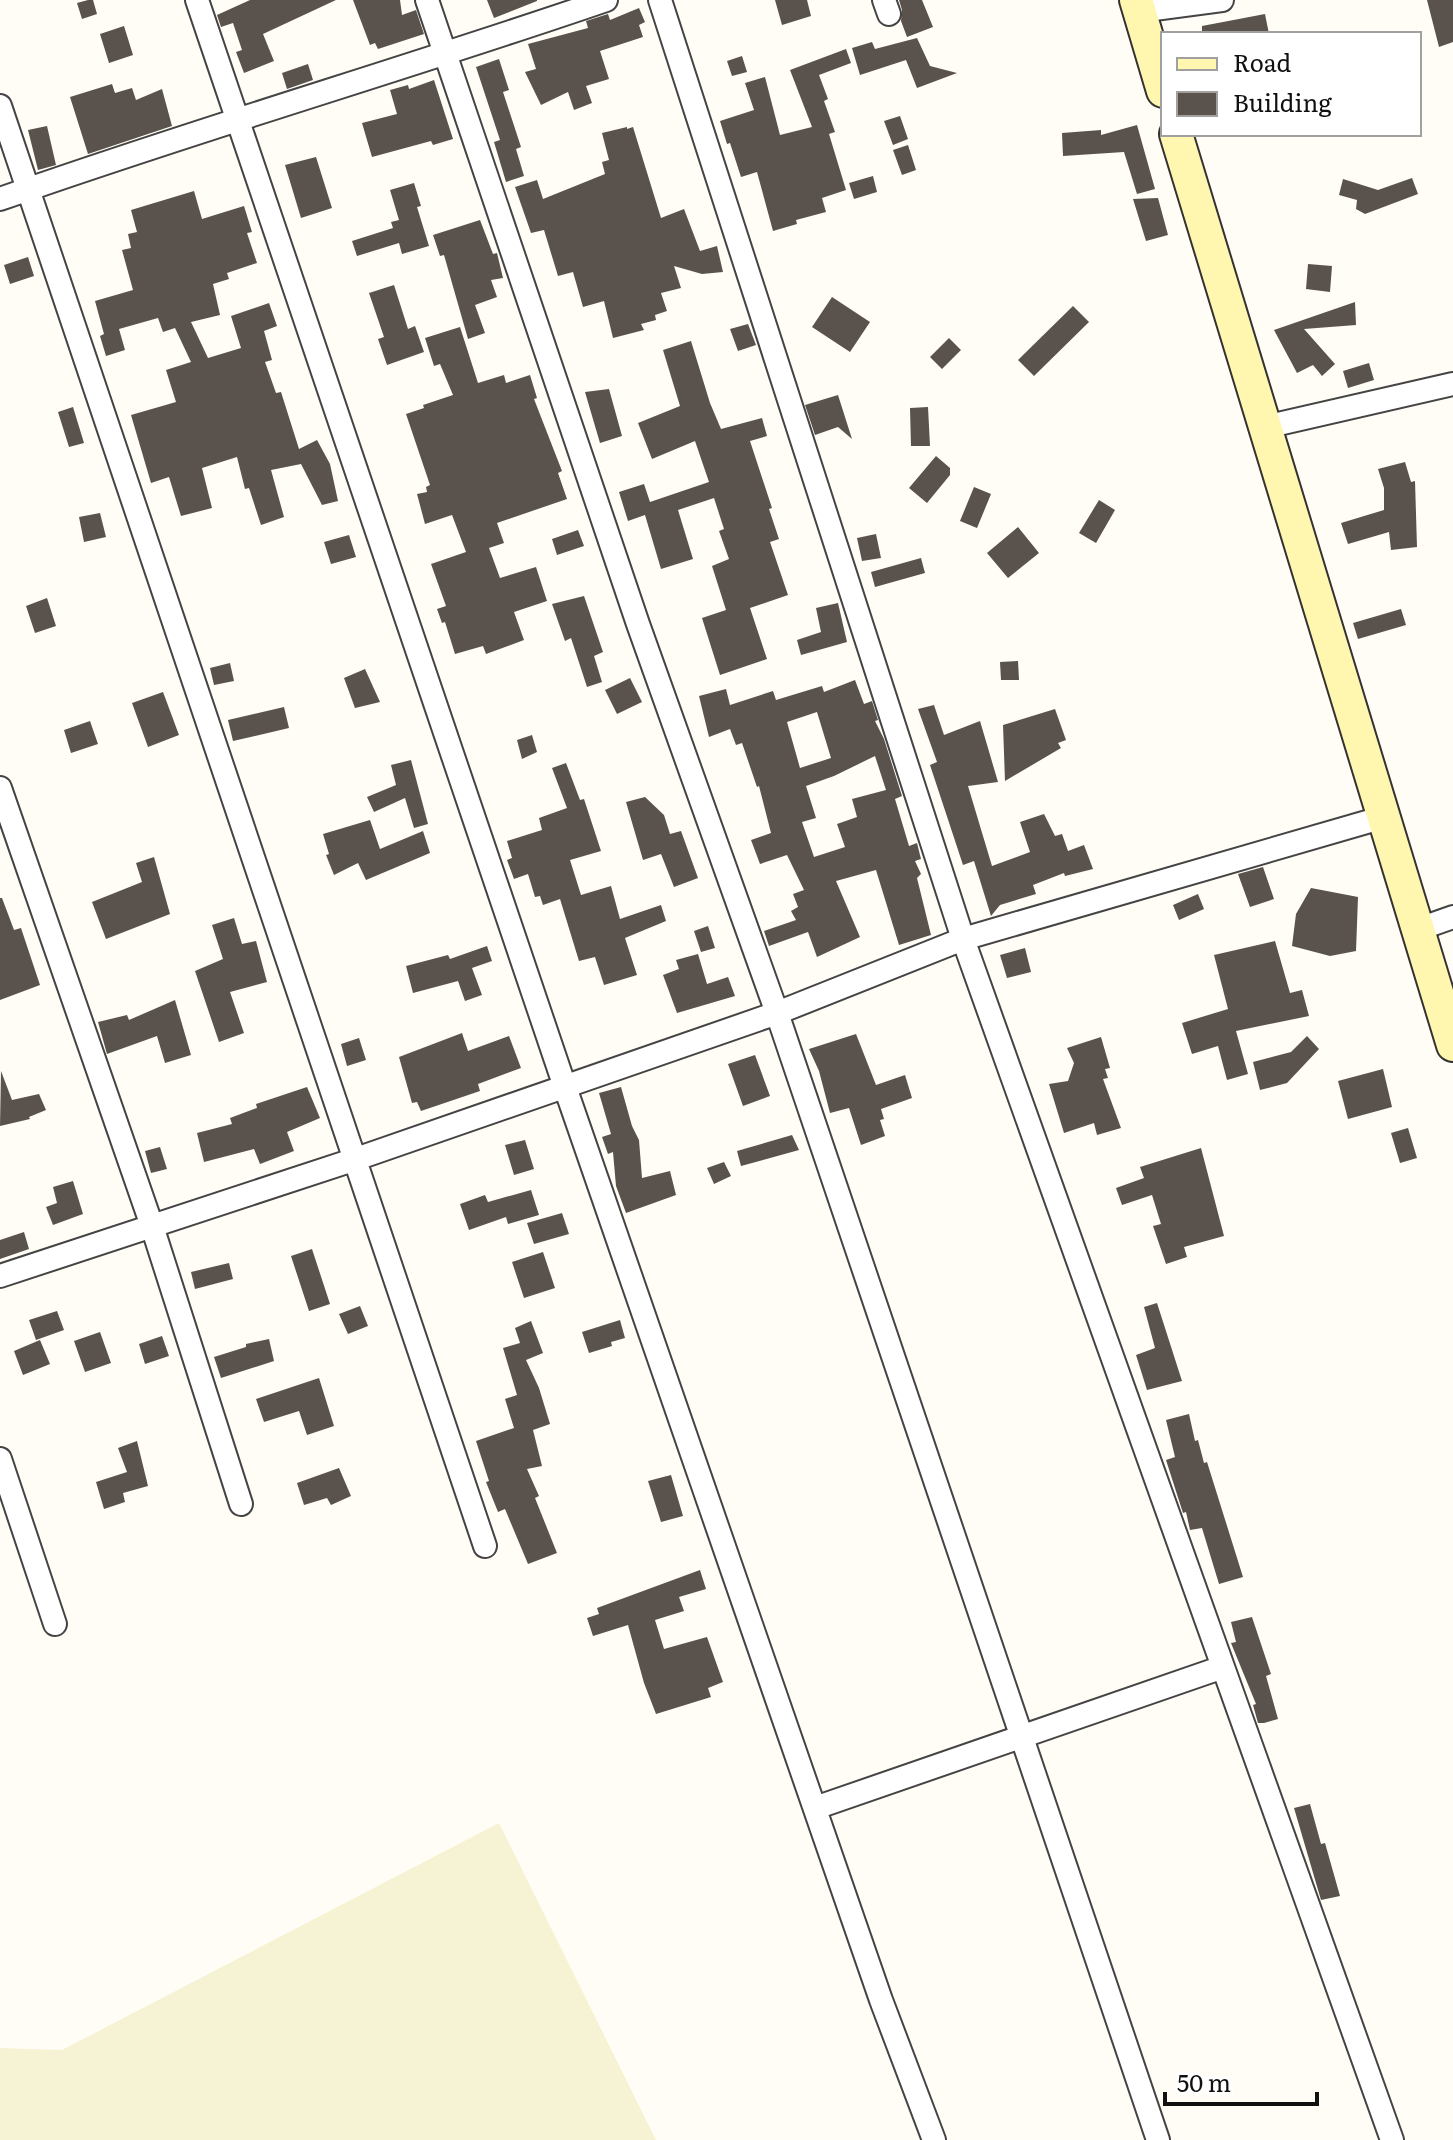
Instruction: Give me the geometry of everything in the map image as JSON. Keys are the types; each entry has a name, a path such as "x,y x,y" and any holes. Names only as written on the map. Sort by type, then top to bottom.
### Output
{"main road":[{"path":"1137,6 1161,84"},
{"path":"1177,136 1453,1045"}],"street":[{"path":"197,0 565,1087 881,2000 934,2140"},
{"path":"427,0 633,609 777,1013 1158,2140"},
{"path":"0,199 239,117 446,55 606,0"},
{"path":"660,0 963,939 1392,2140"},
{"path":"1137,6 1222,0"},
{"path":"0,106 485,1546"},
{"path":"1265,427 1453,384"},
{"path":"0,788 152,1226 241,1504"},
{"path":"0,1276 356,1159 777,1013 963,939 1384,817"},
{"path":"1419,929 1453,917"},
{"path":"0,1459 55,1624"},
{"path":"815,1808 1223,1667"}],"shaded area":[{"path":"499,1823 656,2140 0,2140 0,2048 62,2050"}],"building":[{"path":"93,0 97,14 82,19 77,3"},
{"path":"250,0 336,0 263,34 274,61 244,73 236,52 242,50 233,23 221,27 217,15"},
{"path":"353,0 400,0 402,15 416,10 424,34 378,49 375,43 370,45"},
{"path":"487,0 537,0 537,1 494,18"},
{"path":"775,0 807,0 811,16 782,25"},
{"path":"899,0 922,0 933,27 907,37 901,21"},
{"path":"1427,0 1453,0 1453,42 1439,47"},
{"path":"639,8 645,22 639,25 643,37 600,51 609,79 586,86 592,103 574,110 568,92 541,105 525,72 536,69 528,44 588,28 586,21 608,14 610,20"},
{"path":"1265,14 1269,32 1202,32 1202,26"},
{"path":"124,26 133,55 109,63 100,34"},
{"path":"917,38 930,66 957,73 917,88 906,60 860,75 852,48 872,42 875,49"},
{"path":"846,49 851,63 819,75 835,132 829,134 846,190 822,198 826,212 796,220 797,224 773,231 757,172 741,177 720,121 754,110 745,83 765,77 780,135 812,127 790,70"},
{"path":"742,56 747,72 732,76 727,61"},
{"path":"499,59 509,90 503,92 521,147 516,149 524,176 506,182 494,142 500,140 476,67"},
{"path":"308,64 313,80 287,89 282,73"},
{"path":"434,80 453,139 433,145 431,141 372,157 362,123 397,114 390,90 408,85 409,89"},
{"path":"112,84 115,93 132,88 136,100 162,89 172,126 88,154 70,97"},
{"path":"900,116 908,139 893,145 884,121"},
{"path":"1137,125 1155,189 1137,194 1124,152 1063,156 1062,133 1101,130 1101,135"},
{"path":"47,126 56,165 38,170 28,130"},
{"path":"633,127 661,218 684,209 700,251 717,246 723,272 702,274 674,266 681,288 661,293 667,311 655,315 656,320 641,324 644,330 613,338 604,301 583,307 573,272 558,276 544,230 531,233 515,187 537,180 543,199 605,174 602,162 609,160 602,133"},
{"path":"908,145 916,170 902,175 893,150"},
{"path":"316,157 332,208 301,218 285,165"},
{"path":"873,176 877,192 854,199 849,183"},
{"path":"1412,178 1418,194 1365,214 1356,209 1357,200 1339,195 1343,179 1378,190"},
{"path":"414,183 421,206 417,207 429,246 402,254 399,243 357,256 352,241 393,228 391,222 399,220 390,190"},
{"path":"194,191 202,219 244,206 252,232 247,233 257,263 227,273 229,279 213,284 220,315 191,322 208,358 241,348 231,316 269,303 277,326 264,331 272,360 265,362 276,393 281,392 299,449 317,440 330,464 338,501 322,505 301,464 271,470 284,517 261,525 249,488 245,489 237,457 202,468 212,508 181,516 169,477 151,483 131,415 176,402 166,370 191,362 175,328 163,332 158,318 119,329 125,350 106,356 95,301 133,290 122,250 131,248 128,234 137,232 131,210"},
{"path":"1158,198 1168,235 1146,241 1133,199"},
{"path":"480,220 493,254 497,253 503,278 491,280 497,297 475,305 485,333 468,339 444,255 440,256 433,235"},
{"path":"28,257 34,276 10,284 4,265"},
{"path":"1308,264 1332,266 1330,292 1306,289"},
{"path":"394,285 408,329 415,326 424,352 387,365 378,339 384,337 369,293"},
{"path":"832,297 870,322 850,352 812,327"},
{"path":"1355,302 1356,325 1304,329 1335,364 1322,376 1313,365 1297,373 1274,330"},
{"path":"1073,306 1089,322 1034,376 1018,360"},
{"path":"748,324 756,345 738,351 730,329"},
{"path":"460,327 478,383 504,375 506,383 530,375 537,398 534,399 562,471 558,473 567,499 497,523 504,543 489,548 500,578 536,567 547,601 514,612 524,640 486,654 483,646 455,654 445,622 442,623 437,609 446,606 431,564 466,552 452,515 425,524 417,494 427,492 426,487 430,485 406,414 453,395 440,364 434,366 425,338"},
{"path":"949,338 961,350 942,369 930,357"},
{"path":"691,341 721,429 762,418 767,436 750,441 772,508 769,509 779,539 770,542 788,595 750,608 767,659 720,675 702,618 726,610 712,566 729,559 719,531 724,529 714,498 678,510 693,559 661,569 645,515 628,521 619,492 644,484 650,502 709,482 695,441 652,459 638,423 680,406 663,350"},
{"path":"1369,363 1374,380 1348,388 1343,371"},
{"path":"609,389 622,436 600,443 585,392"},
{"path":"838,395 852,439 838,427 815,435 805,405"},
{"path":"73,407 84,443 69,447 58,412"},
{"path":"928,407 930,446 911,446 910,408"},
{"path":"936,456 950,468 950,475 927,503 909,488"},
{"path":"1405,462 1411,482 1415,481 1417,547 1391,550 1389,532 1348,544 1341,523 1384,510 1384,488 1378,469"},
{"path":"974,487 991,494 977,528 960,521"},
{"path":"1099,500 1115,510 1096,543 1079,533"},
{"path":"100,513 106,537 84,542 79,517"},
{"path":"1018,527 1039,553 1008,578 987,553"},
{"path":"578,530 584,546 557,555 552,539"},
{"path":"876,534 881,558 862,561 857,538"},
{"path":"349,535 356,557 331,564 324,542"},
{"path":"921,558 925,573 875,587 871,572"},
{"path":"584,596 603,652 594,656 602,682 587,687 571,638 565,641 552,604"},
{"path":"47,598 56,626 35,633 26,606"},
{"path":"838,603 847,642 801,655 797,640 821,632 816,608"},
{"path":"1401,609 1406,625 1358,639 1353,623"},
{"path":"1018,661 1019,680 1001,680 1000,662"},
{"path":"230,663 234,681 214,685 210,668"},
{"path":"365,669 380,702 355,708 344,678"},
{"path":"630,678 642,702 617,714 605,690"},
{"path":"855,680 864,704 872,701 878,720 875,721 902,796 895,799 909,846 917,843 921,859 915,861 921,874 917,878 931,935 899,945 876,870 836,881 860,937 817,957 808,932 769,946 764,931 796,920 791,911 798,907 793,894 804,890 787,855 760,864 751,840 771,833 759,786 742,743 736,745 730,729 709,737 699,696 726,689 730,705 773,691 776,700 822,686 824,692","holes":["817,712 831,758 800,768 787,722","875,756 886,790 852,799 857,817 837,824 845,847 814,857 802,822 816,818 806,786"]},
{"path":"163,692 179,735 148,747 132,703"},
{"path":"934,705 944,735 980,721 998,782 968,786 992,866 1030,852 1020,822 1044,814 1055,836 1062,834 1068,851 1084,845 1093,869 1065,876 1064,873 1033,885 1036,894 1000,905 991,916 974,861 963,865 930,765 937,762 918,709"},
{"path":"284,707 289,728 233,741 228,720"},
{"path":"1055,709 1066,740 1058,743 1061,748 1005,781 1003,725"},
{"path":"90,721 98,744 71,753 64,730"},
{"path":"532,735 537,752 522,759 517,740"},
{"path":"411,760 428,824 414,828 405,798 374,812 367,797 396,785 391,765"},
{"path":"566,763 580,800 584,799 601,851 570,860 581,895 611,886 620,919 661,905 666,921 625,938 637,975 604,985 595,957 579,961 560,899 543,905 540,896 535,897 528,874 514,879 507,860 512,858 507,841 542,830 539,818 567,808 552,768"},
{"path":"645,797 664,815 670,834 681,831 698,878 674,887 661,854 643,860 626,802"},
{"path":"370,820 380,849 423,831 430,853 366,880 358,863 334,875 326,855 329,854 323,834"},
{"path":"154,857 170,914 106,939 92,902 142,882 136,863"},
{"path":"1263,867 1274,899 1250,907 1238,874"},
{"path":"1311,888 1358,897 1356,951 1330,956 1292,946 1296,914"},
{"path":"1198,894 1204,909 1179,920 1173,905"},
{"path":"0,898 14,930 21,928 40,985 0,1000"},
{"path":"234,918 242,944 256,941 267,982 230,992 244,1033 219,1042 195,971 223,959 212,925"},
{"path":"708,926 715,948 701,952 694,931"},
{"path":"1275,941 1290,993 1302,990 1309,1016 1236,1031 1248,1074 1227,1080 1218,1046 1192,1054 1182,1023 1228,1009 1214,955"},
{"path":"487,946 492,961 472,968 482,995 465,1001 458,981 413,993 406,966 448,955 450,959"},
{"path":"1025,948 1031,972 1007,978 1000,955"},
{"path":"698,954 707,984 728,977 735,996 677,1013 663,975 679,969 676,960"},
{"path":"175,1000 191,1055 165,1063 157,1036 107,1054 98,1022 127,1015 129,1020"},
{"path":"462,1033 468,1051 509,1036 521,1068 478,1084 480,1091 421,1111 417,1102 412,1103 399,1057"},
{"path":"856,1034 876,1085 905,1075 912,1098 881,1109 884,1119 880,1120 885,1136 861,1145 849,1108 830,1113 819,1071 809,1049"},
{"path":"1307,1036 1319,1049 1287,1083 1260,1090 1253,1062 1291,1052"},
{"path":"1101,1037 1110,1068 1105,1069 1108,1078 1103,1079 1121,1128 1097,1135 1094,1123 1064,1133 1049,1084 1068,1081 1074,1063 1067,1048"},
{"path":"359,1038 366,1060 347,1066 341,1044"},
{"path":"755,1055 770,1096 743,1106 728,1064"},
{"path":"1383,1069 1392,1107 1348,1119 1338,1081"},
{"path":"1,1071 12,1100 39,1094 46,1110 30,1119 0,1126"},
{"path":"307,1087 320,1118 287,1132 294,1151 260,1164 254,1149 204,1162 197,1133 232,1124 230,1118 257,1108 256,1104"},
{"path":"621,1087 639,1140 642,1178 670,1171 676,1195 626,1213 616,1186 613,1152 608,1154 602,1137 611,1134 599,1093"},
{"path":"1408,1128 1417,1158 1400,1163 1391,1133"},
{"path":"792,1135 799,1150 741,1166 737,1151"},
{"path":"525,1140 534,1169 514,1175 505,1145"},
{"path":"160,1147 167,1169 151,1173 145,1151"},
{"path":"1201,1148 1224,1236 1184,1247 1187,1257 1166,1264 1153,1226 1161,1224 1152,1195 1122,1205 1116,1188 1144,1178 1140,1167"},
{"path":"724,1162 731,1176 714,1184 707,1168"},
{"path":"73,1181 83,1214 53,1225 46,1207 57,1203 53,1187"},
{"path":"531,1190 539,1215 508,1224 506,1217 469,1230 460,1204 485,1195 488,1202"},
{"path":"562,1213 569,1234 534,1244 527,1223"},
{"path":"24,1232 29,1249 0,1259 0,1240"},
{"path":"312,1249 330,1304 309,1311 291,1256"},
{"path":"543,1252 555,1288 524,1298 512,1262"},
{"path":"229,1263 233,1279 195,1289 191,1272"},
{"path":"1157,1303 1182,1381 1147,1390 1136,1355 1155,1348 1144,1307"},
{"path":"360,1306 368,1326 348,1334 339,1314"},
{"path":"57,1311 64,1330 36,1340 29,1320"},
{"path":"620,1320 625,1338 589,1353 582,1332"},
{"path":"531,1321 543,1353 526,1360 550,1424 533,1430 542,1466 527,1469 557,1553 528,1564 505,1509 498,1512 486,1482 489,1481 476,1441 514,1428 505,1399 517,1395 503,1348 520,1343 515,1328"},
{"path":"100,1332 111,1363 85,1372 74,1341"},
{"path":"162,1336 169,1356 145,1364 139,1344"},
{"path":"269,1339 274,1361 221,1378 214,1357 246,1347 246,1344"},
{"path":"40,1340 50,1364 23,1375 14,1351"},
{"path":"319,1378 334,1426 307,1435 299,1411 264,1422 256,1399"},
{"path":"1189,1414 1195,1441 1198,1440 1204,1463 1207,1462 1243,1577 1219,1584 1202,1528 1190,1530 1166,1460 1175,1457 1166,1420"},
{"path":"137,1441 148,1486 123,1493 125,1502 104,1509 96,1482 127,1472 118,1448"},
{"path":"339,1468 351,1496 331,1505 327,1498 304,1505 297,1483"},
{"path":"671,1475 683,1516 661,1522 648,1481"},
{"path":"700,1570 706,1589 679,1597 684,1611 655,1620 664,1649 707,1637 723,1682 708,1688 711,1697 656,1714 628,1625 593,1636 587,1618 599,1614 597,1608"},
{"path":"1252,1617 1271,1674 1266,1676 1278,1719 1264,1723 1258,1723 1253,1705 1256,1704 1231,1643 1236,1642 1231,1622"},
{"path":"1310,1804 1340,1896 1321,1900 1294,1808"}]}
